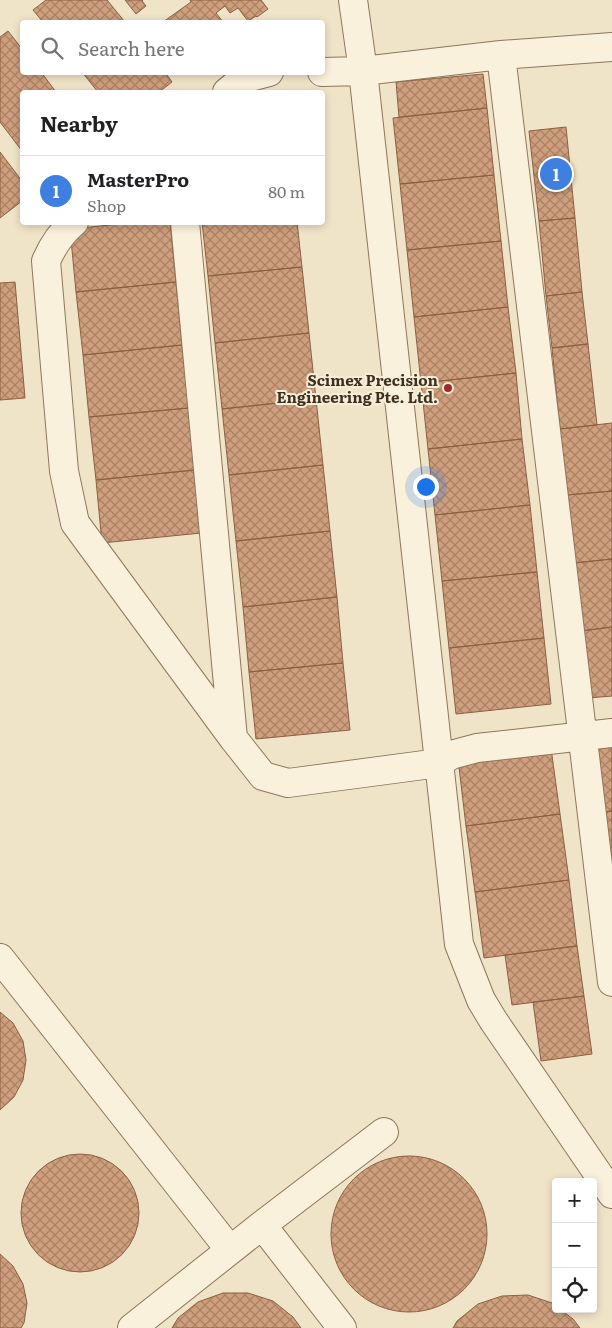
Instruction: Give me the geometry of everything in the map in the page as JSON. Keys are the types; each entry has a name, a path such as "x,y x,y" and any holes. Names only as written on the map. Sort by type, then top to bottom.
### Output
{"lane":[{"path":"352,0 363,71 458,944 481,1000 493,1020 612,1194"},
{"path":"325,72 363,71 501,55 612,47"},
{"path":"501,55 612,982"},
{"path":"229,90 243,79 258,75"},
{"path":"70,225 63,231 52,247 46,261 64,471 75,523 263,776 288,783 439,763 451,755 477,748 612,733"},
{"path":"185,225 233,738"},
{"path":"0,958 230,1250"},
{"path":"132,1328 384,1132"},
{"path":"262,1225 342,1328"}],"building":[{"path":"46,0 107,0 123,20 41,20 33,10"},
{"path":"125,0 143,0 146,6 136,14"},
{"path":"190,0 261,0 268,9 250,20 247,20 238,8 230,13 225,6 216,13 221,20 166,20 191,2"},
{"path":"8,31 20,46 20,75 43,75 54,90 20,90 20,148 0,122 0,37"},
{"path":"483,74 487,108 399,117 396,82"},
{"path":"84,75 167,75 172,82 162,90 96,90"},
{"path":"487,108 494,175 400,184 393,118"},
{"path":"566,127 575,218 539,221 529,131"},
{"path":"0,152 20,178 20,203 0,218"},
{"path":"494,175 501,241 407,250 400,184"},
{"path":"575,218 582,292 546,296 539,221"},
{"path":"110,225 170,225 176,282 76,292 70,229"},
{"path":"202,225 297,225 302,267 208,276"},
{"path":"501,241 508,307 414,317 407,250"},
{"path":"302,267 309,333 215,343 208,276"},
{"path":"15,282 25,398 0,400 0,283"},
{"path":"176,282 182,345 83,355 76,292"},
{"path":"582,292 588,344 552,348 546,296"},
{"path":"508,307 516,373 421,383 414,317"},
{"path":"309,333 316,399 222,409 215,343"},
{"path":"588,344 597,425 560,429 552,348"},
{"path":"182,345 189,408 89,417 83,355"},
{"path":"516,373 522,439 428,449 421,383"},
{"path":"316,399 323,465 229,475 222,409"},
{"path":"189,408 195,470 96,480 89,417"},
{"path":"612,423 612,491 567,495 560,429"},
{"path":"522,439 530,505 435,515 428,449"},
{"path":"323,465 330,531 236,541 229,475"},
{"path":"195,470 201,533 102,543 96,480"},
{"path":"612,491 612,559 574,563 567,495"},
{"path":"530,505 537,572 442,581 435,515"},
{"path":"330,531 337,597 243,607 236,541"},
{"path":"612,559 612,627 581,631 574,563"},
{"path":"537,572 544,638 449,648 442,581"},
{"path":"337,597 343,663 249,672 243,607"},
{"path":"612,627 612,696 588,698 581,631"},
{"path":"544,638 551,704 456,714 449,648"},
{"path":"343,663 350,730 256,739 249,672"},
{"path":"612,743 612,811 598,813 590,746"},
{"path":"551,748 560,814 466,826 458,759"},
{"path":"612,811 612,879 598,813"},
{"path":"560,814 569,880 475,892 466,826"},
{"path":"569,880 577,946 484,958 475,892"},
{"path":"577,946 584,996 512,1005 505,955"},
{"path":"584,996 592,1054 541,1061 533,1002"},
{"path":"0,1012 13,1023 23,1041 26,1060 23,1080 14,1097 0,1110"},
{"path":"80,1154 103,1158 122,1171 135,1190 139,1213 135,1236 122,1255 103,1268 80,1272 57,1268 38,1255 25,1236 21,1213 25,1190 38,1171 57,1158"},
{"path":"401,1156 417,1156 432,1159 446,1165 464,1179 478,1197 484,1211 487,1234 484,1257 478,1271 464,1289 446,1303 432,1309 417,1312 401,1312 386,1309 372,1303 354,1289 344,1277 334,1257 331,1242 331,1226 334,1211 340,1197 354,1179 366,1169 386,1159"},
{"path":"0,1254 13,1266 23,1284 27,1303 24,1323 21,1328 0,1328"},
{"path":"223,1293 248,1293 273,1301 293,1317 301,1328 172,1328 178,1318 198,1302"},
{"path":"528,1295 552,1303 552,1313 565,1313 580,1328 453,1328 457,1321 478,1304 502,1296"}],"place":[{"name":"MasterPro","path":"556,174"},
{"name":"Scimex Precision Engineering Pte. Ltd.","path":"448,388"}]}
